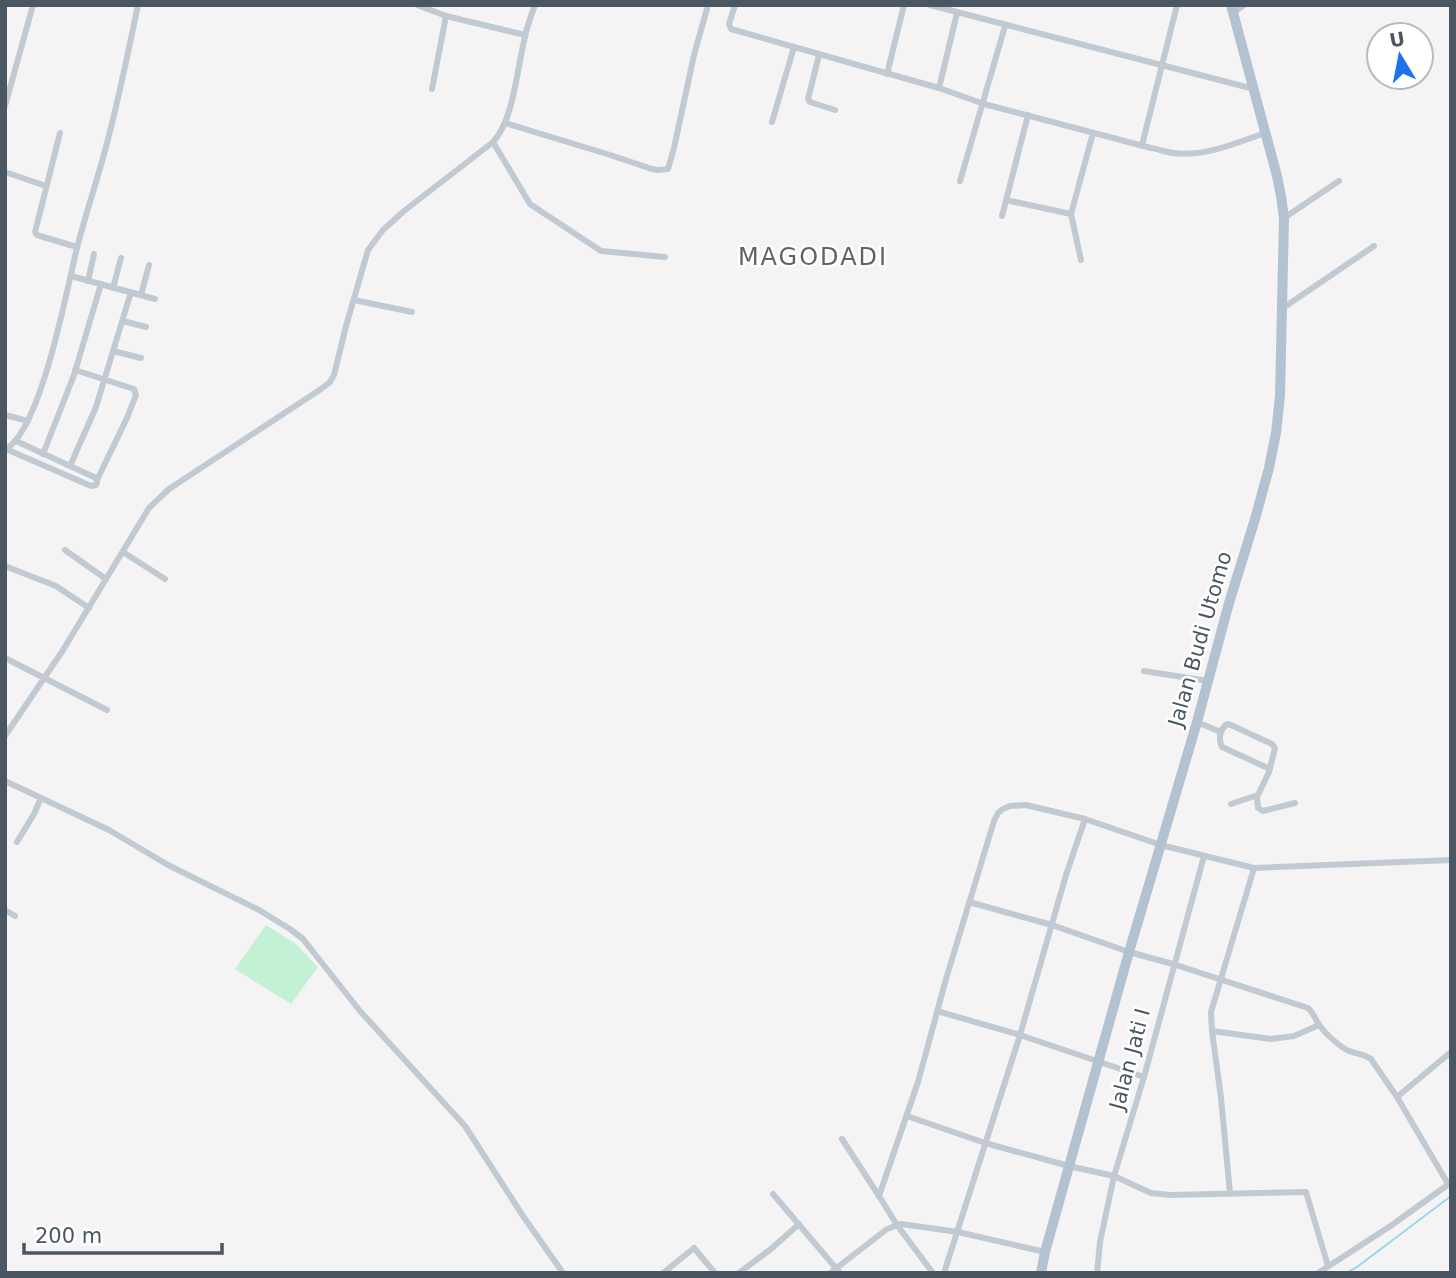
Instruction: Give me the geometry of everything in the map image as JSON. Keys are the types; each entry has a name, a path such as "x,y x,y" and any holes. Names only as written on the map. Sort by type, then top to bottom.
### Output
{"main road":[{"name":"Jalan Budi Utomo","path":"1041,1273 1129,952 1255,519 1276,433 1280,396 1284,218 1281,196 1232,9"}],"street":[{"path":"5,106 33,5"},
{"path":"75,370 134,389 136,393 96,485 91,486 6,450 16,441 28,421 44,378 110,131 138,5"},
{"path":"417,5 446,16 525,35"},
{"path":"5,736 89,608 149,508 169,489 331,380 372,242 404,211 498,136 505,123 525,35 535,5"},
{"path":"505,123 652,169 668,169 708,5"},
{"path":"736,5 729,24 731,29 939,88 984,104 1174,153 1215,150 1265,133"},
{"path":"887,74 904,5"},
{"path":"930,5 1254,89"},
{"path":"1142,145 1177,5"},
{"path":"1232,9 1244,5"},
{"path":"939,88 957,13"},
{"path":"432,89 446,16"},
{"path":"960,181 1006,26"},
{"path":"772,122 794,47"},
{"path":"819,55 808,99 812,103 835,110"},
{"path":"1002,216 1028,115"},
{"path":"60,133 35,227 36,234 78,247"},
{"path":"1081,260 1071,214 1093,133"},
{"path":"493,142 530,204 601,251 665,257"},
{"path":"5,172 46,186"},
{"path":"1284,218 1339,181"},
{"path":"1006,200 1071,214"},
{"path":"1283,308 1374,246"},
{"path":"88,281 94,254"},
{"path":"113,288 121,258"},
{"path":"141,295 149,265"},
{"path":"71,276 155,299"},
{"path":"43,454 75,370 101,284"},
{"path":"70,466 96,407 131,292"},
{"path":"355,300 412,312"},
{"path":"122,321 146,327"},
{"path":"113,351 141,358"},
{"path":"5,415 28,421"},
{"path":"16,441 97,480"},
{"path":"65,550 106,579"},
{"path":"123,552 165,579"},
{"path":"5,566 55,586 89,608"},
{"path":"5,658 107,710"},
{"path":"1144,671 1208,681"},
{"path":"1197,722 1221,732"},
{"path":"1231,804 1256,797 1260,793 1270,769 1275,748 1272,744 1231,725 1224,726 1221,732 1222,747 1270,769"},
{"path":"5,781 109,831 168,865 259,910 303,939 360,1012 466,1126 563,1273"},
{"path":"1256,797 1258,808 1263,811 1295,803"},
{"path":"17,842 41,798"},
{"path":"878,1196 907,1116 994,821 1003,809 1026,805 1085,819 1161,845 1254,867 1451,860"},
{"path":"944,1273 1085,819"},
{"name":"Jalan Jati I","path":"1097,1273 1100,1242 1114,1176 1204,856"},
{"path":"1230,1193 1211,1012 1254,867"},
{"path":"969,902 1052,925 1308,1008 1319,1026 1348,1051 1371,1059 1450,1183 1318,1273"},
{"path":"5,911 15,916"},
{"path":"937,1011 1020,1035 1144,1077"},
{"path":"1212,1031 1271,1039 1294,1036 1319,1026"},
{"path":"1397,1097 1451,1052"},
{"path":"907,1116 985,1143 1114,1176 1139,1188 1161,1194 1306,1192 1328,1266"},
{"path":"842,1139 897,1225 933,1273"},
{"path":"773,1194 836,1271 887,1229 897,1225 909,1224 958,1232 1045,1252"},
{"path":"739,1273 799,1224"},
{"path":"663,1273 694,1248 715,1273"}],"green space":[{"path":"266,925 296,944 318,967 291,1004 235,969"}],"waterway":[{"path":"1346,1273 1451,1196"}],"district":[{"name":"MAGODADI","path":"813,257"}]}
